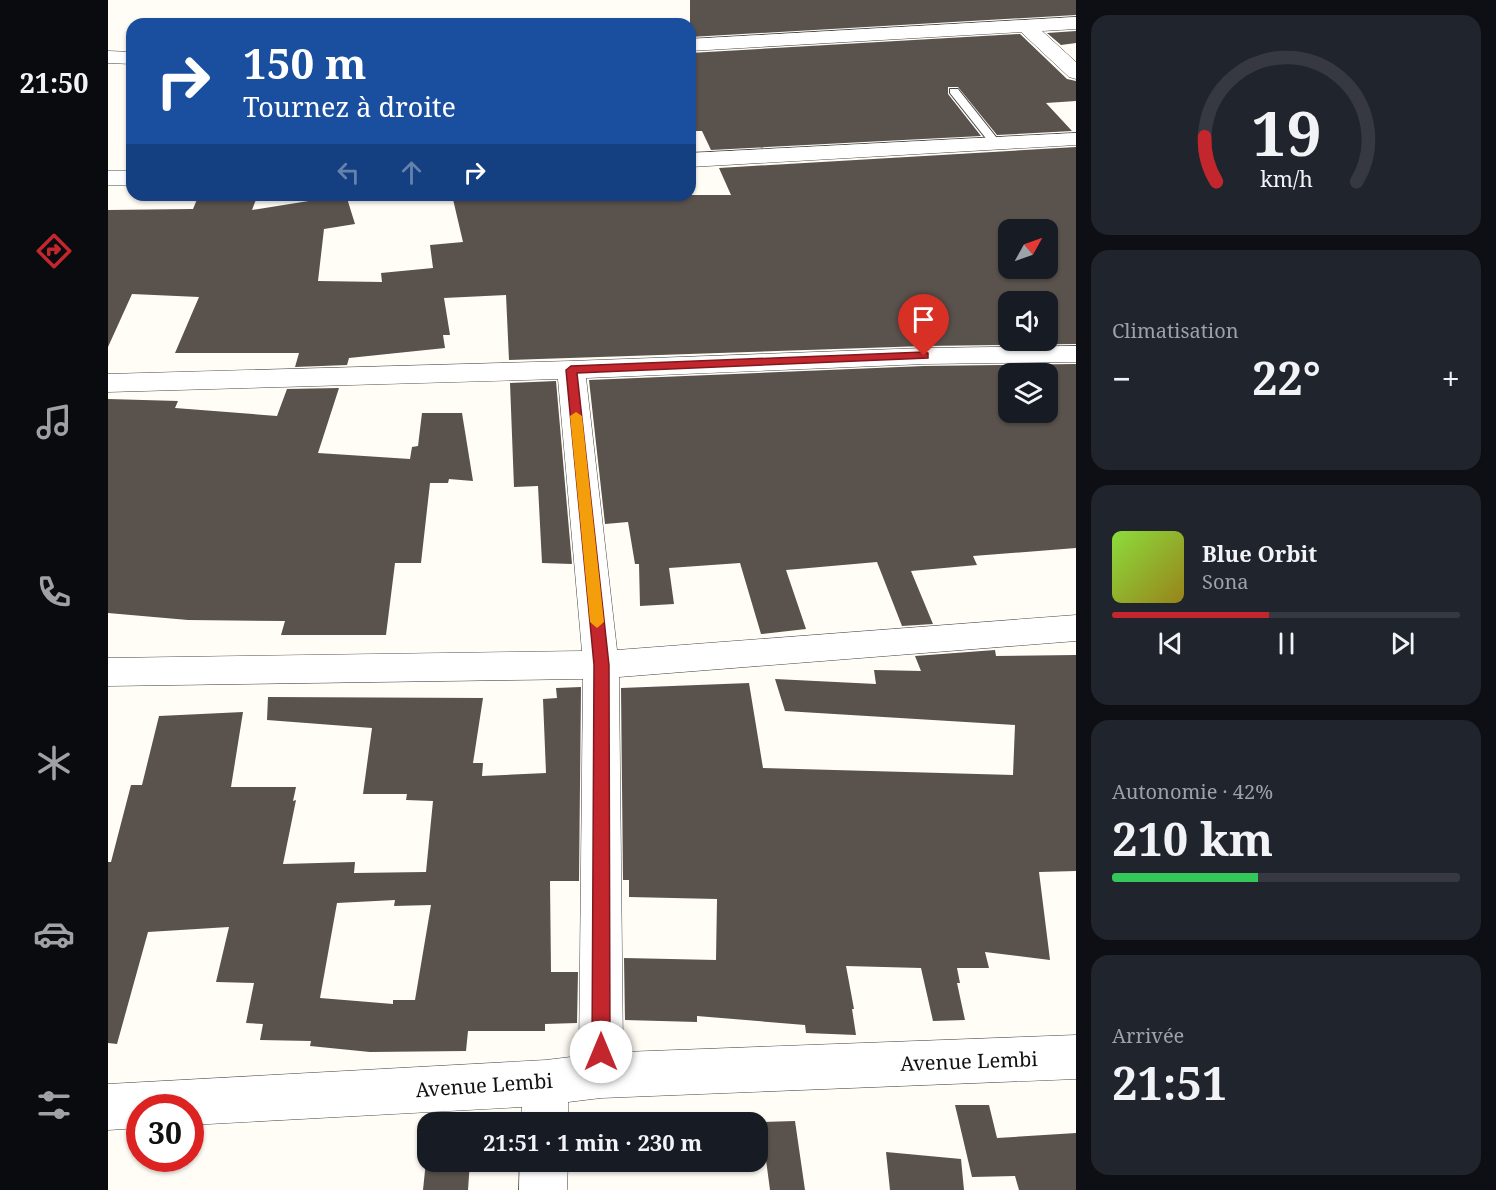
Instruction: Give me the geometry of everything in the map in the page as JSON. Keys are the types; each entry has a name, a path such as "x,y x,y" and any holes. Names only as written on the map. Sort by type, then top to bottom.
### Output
{"street":[{"path":"696,45 1076,23"},
{"path":"1026,26 1076,73"},
{"path":"108,57 126,58"},
{"path":"696,160 1076,140"},
{"path":"108,178 126,178"},
{"path":"108,383 571,370 924,356 1076,354"},
{"path":"571,370 602,665 601,1075"},
{"path":"108,672 602,665 1076,627"},
{"name":"Avenue Lembi","path":"108,1107 545,1102 601,1075 1076,1057"},
{"path":"543,1190 544,1172"}],"lane":[{"path":"954,91 996,144"}],"building":[{"path":"690,0 1076,0 1076,15 696,37 696,18 690,18"},
{"path":"1076,31 1076,43 1061,45 1047,33"},
{"path":"1020,34 1067,79 1076,81 1076,101 1046,103 1072,131 997,135 958,87 948,87 948,94 981,136 711,150 702,131 696,131 696,53"},
{"path":"1076,147 1076,344 1058,344 1058,291 998,291 998,345 509,360 506,295 444,298 450,335 443,335 445,348 349,358 347,365 295,367 299,353 175,353 199,297 132,294 108,347 108,210 193,209 196,201 255,201 252,210 308,201 348,201 355,224 324,229 318,281 382,282 381,273 433,268 430,245 463,242 453,201 696,201 696,195 731,195 719,168"},
{"path":"1058,364 1076,364 1076,548 973,556 977,565 911,571 933,624 902,626 877,562 786,570 806,629 761,634 740,563 669,568 674,604 640,606 639,564 635,564 628,522 605,524 589,380 998,365 998,423 1058,423"},
{"path":"556,381 572,564 542,563 538,486 514,487 510,383"},
{"path":"339,388 318,453 410,459 412,447 418,446 422,413 462,413 473,481 449,479 448,483 430,483 421,563 395,563 386,635 281,635 285,621 188,620 108,613 108,399 178,401 175,408 277,416 287,389"},
{"path":"995,650 996,656 1076,655 1076,871 1039,872 1050,960 985,952 989,968 957,968 960,983 957,983 965,1020 933,1021 921,968 846,966 856,1035 806,1033 805,1025 697,1016 697,1022 625,1020 624,958 716,960 717,899 629,897 629,880 623,880 621,688 749,683 763,768 1013,775 1015,725 785,711 775,679 876,684 874,670 921,671 915,656"},
{"path":"581,687 579,881 550,881 551,972 578,972 577,1023 545,1024 545,1031 468,1031 466,1051 370,1052 310,1046 311,1041 260,1040 263,1024 246,1023 254,983 216,982 229,927 148,932 117,1044 108,1043 108,862 111,862 131,785 142,785 159,716 243,712 231,787 296,787 293,801 296,800 283,864 355,862 354,873 426,872 433,801 406,800 407,794 363,794 372,728 267,720 268,697 483,698 473,763 483,763 482,776 546,773 543,699 557,698 556,688","holes":["395,900 394,906 431,905 415,1000 393,1000 393,1004 320,998 337,903"]},
{"path":"955,1105 989,1105 997,1138 1076,1133 1076,1190 1019,1190 1015,1176 972,1177"},
{"path":"795,1121 805,1190 770,1190 768,1172 768,1122"},
{"path":"886,1152 961,1159 964,1190 890,1190"},
{"path":"425,1172 469,1172 468,1190 423,1190"}],"slow traffic":[{"path":"576,416 597,622"}],"route":[{"path":"601,1052 602,665 571,370 924,356"}]}
